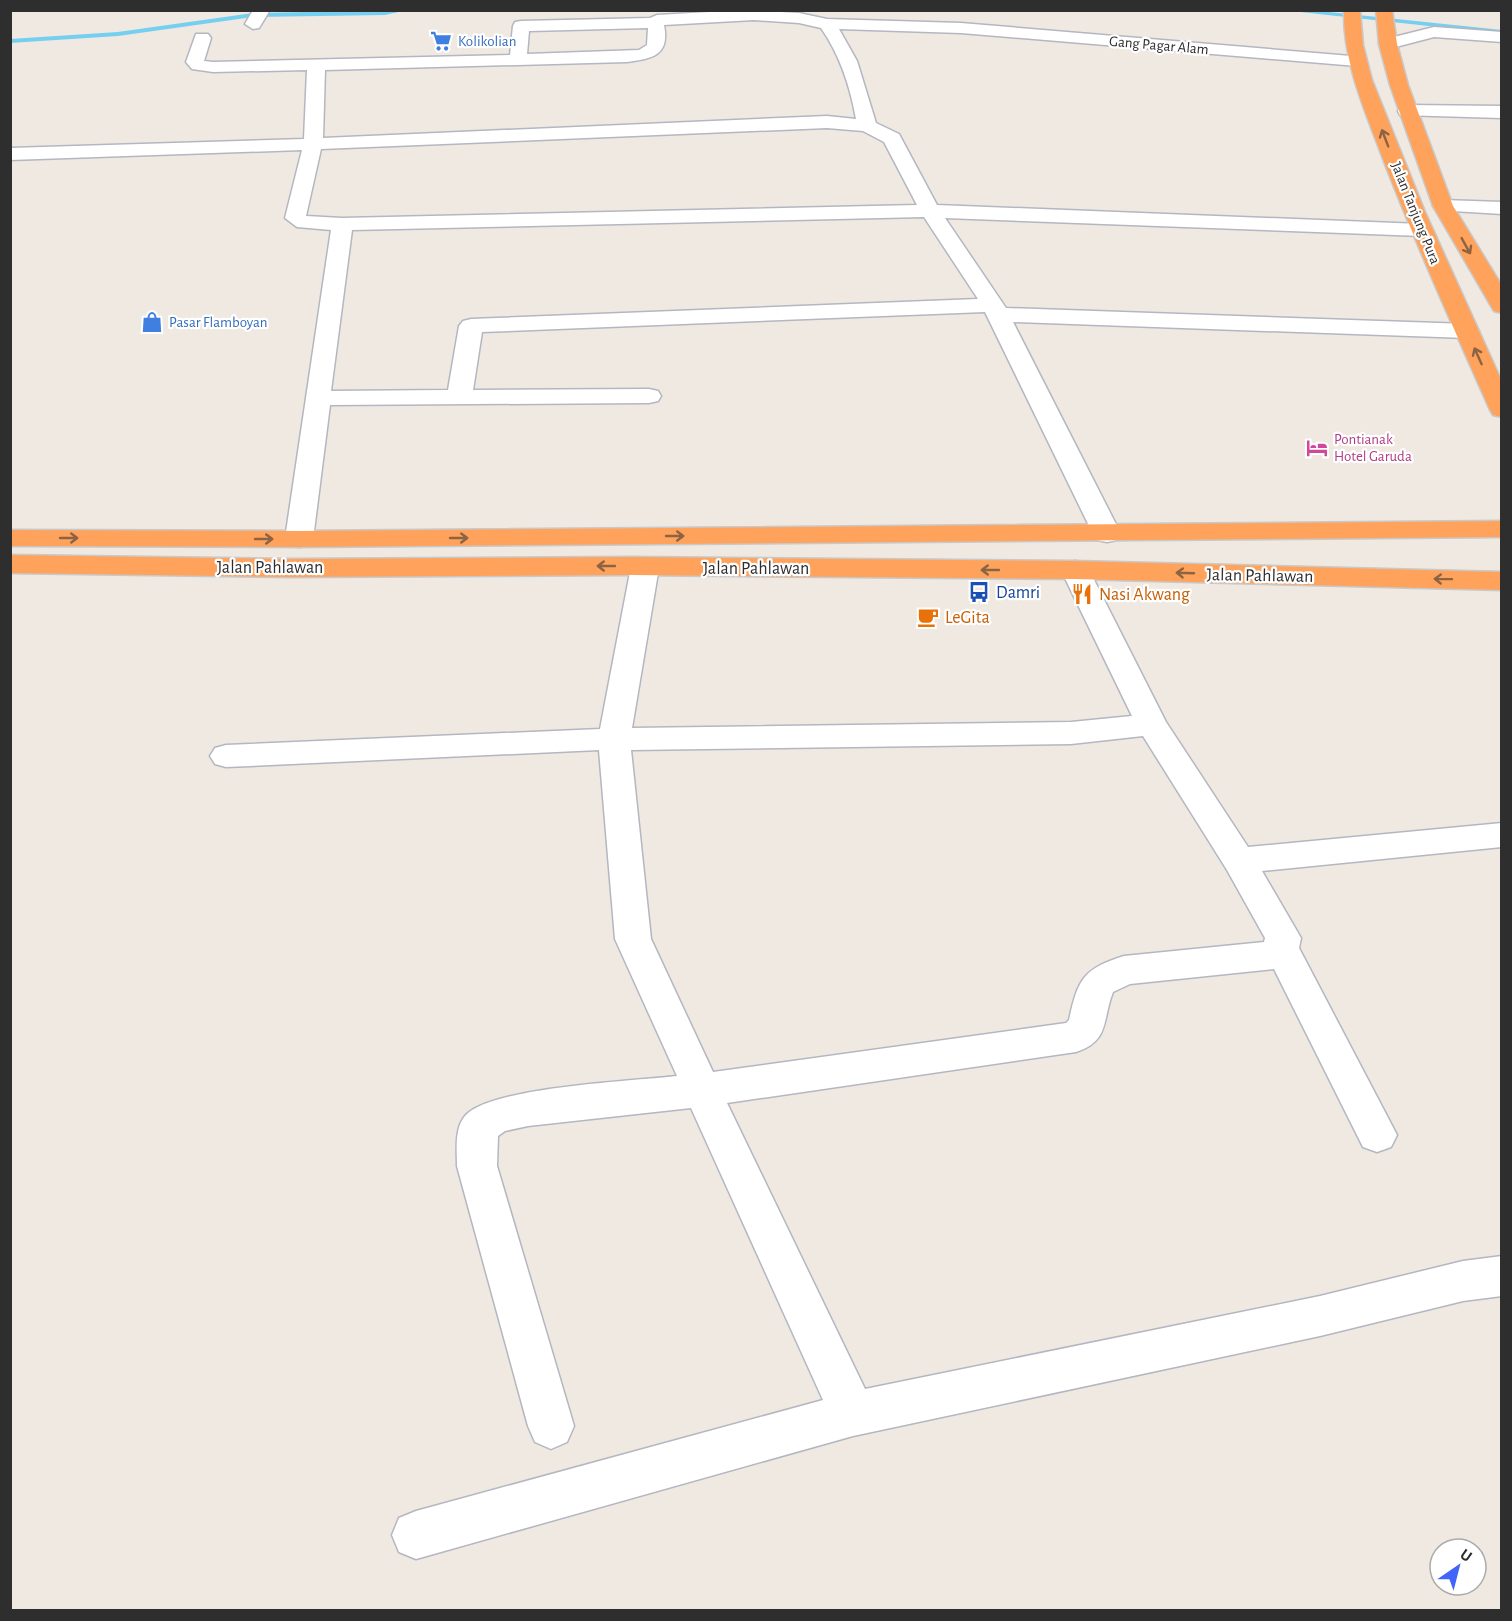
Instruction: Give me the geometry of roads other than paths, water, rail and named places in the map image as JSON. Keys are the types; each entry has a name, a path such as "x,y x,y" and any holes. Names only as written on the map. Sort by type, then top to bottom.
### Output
{"highway":[{"name":"Jalan Tanjung Pura","path":"1384,10 1399,85 1443,206 1502,306"},
{"name":"Jalan Tanjung Pura","path":"1351,21 1357,61 1363,82 1420,230 1502,410"},
{"path":"1363,82 1399,85"},
{"name":"Jalan Pahlawan","path":"10,538 299,539 1502,529"},
{"name":"Jalan Pahlawan","path":"10,564 289,568 645,567 1075,570 1502,581"}],"street":[{"name":"Gang Pagar Alam","path":"518,59 521,26 655,23 662,19 754,15 799,18 827,24 961,28 1357,61"},
{"path":"202,38 195,62 203,66 627,57 647,54 656,48 658,42 655,23"},
{"path":"827,24 845,50 851,73 859,88 867,126"},
{"path":"1388,39 1434,32 1502,37"},
{"path":"316,64 313,144 295,218 304,223 930,211 1420,230"},
{"path":"1407,111 1502,112"},
{"path":"10,154 313,144 827,122 867,126 892,138 930,211 996,310 1107,534"},
{"path":"1443,206 1502,208"},
{"path":"299,539 342,224"},
{"path":"459,398 471,326 996,310 1467,331"},
{"path":"318,398 649,396"},
{"path":"645,567 614,739 633,939 853,1414"},
{"path":"551,1426 477,1166 478,1129 494,1116 528,1109 702,1090 1076,1037 1086,1027 1093,995 1100,982 1125,970 1275,955 1281,948 1283,938 1239,861 1152,724 1075,570"},
{"path":"226,756 614,739 1071,733 1152,724"},
{"path":"1239,861 1502,835"},
{"path":"1281,948 1377,1135"},
{"path":"416,1535 853,1414 1309,1318 1463,1281 1502,1276"}],"waterway":[{"path":"10,41 118,34 253,15 385,13 405,10"},
{"path":"1285,10 1502,32"}],"place":[{"name":"Kolikolian","path":"441,41"},
{"name":"Pasar Flamboyan","path":"152,322"},
{"name":"Pontianak Hotel Garuda","path":"1317,448"},
{"name":"Damri","path":"979,592"},
{"name":"Nasi Akwang","path":"1082,594"},
{"name":"LeGita","path":"928,617"}]}
